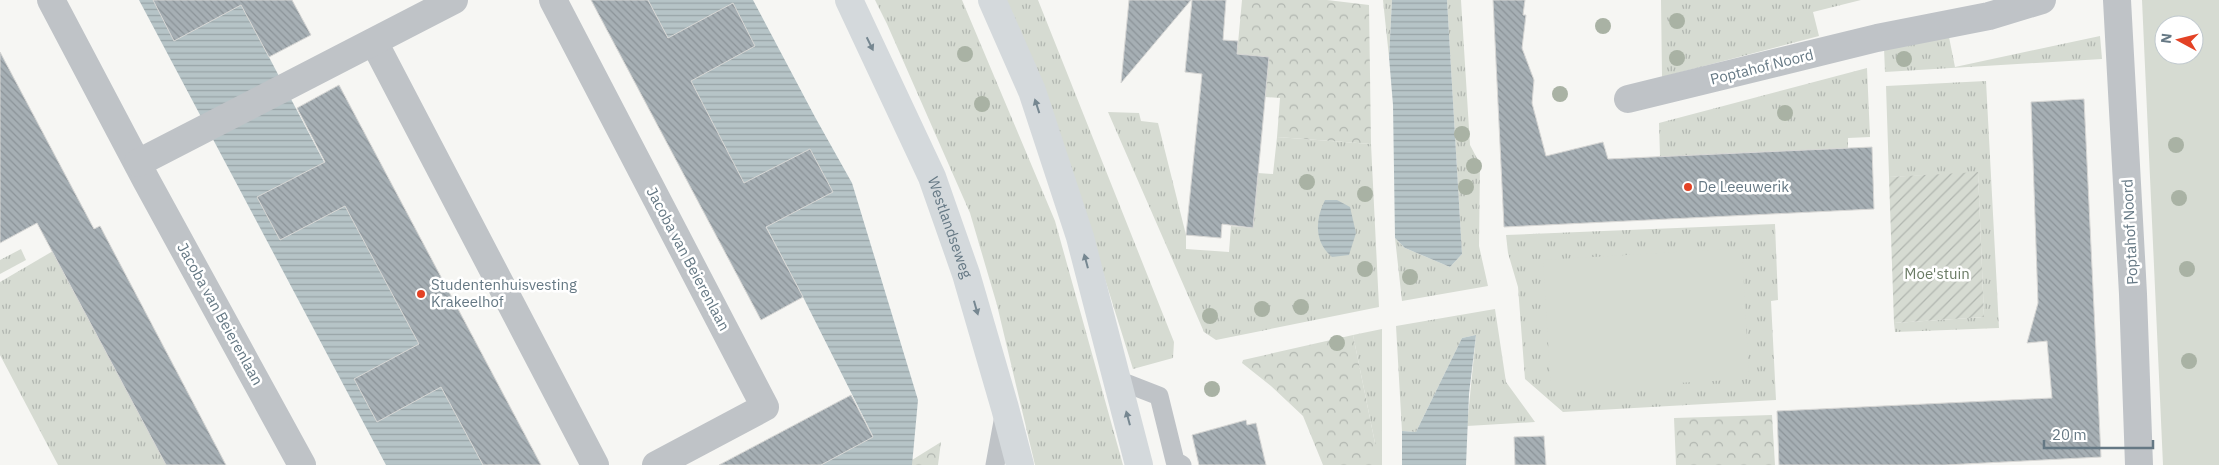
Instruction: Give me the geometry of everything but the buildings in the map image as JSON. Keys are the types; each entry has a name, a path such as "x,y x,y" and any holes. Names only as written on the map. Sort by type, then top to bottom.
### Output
{"main road":[{"name":"Westlandseweg","path":"849,0 932,177 966,274 1006,408 1020,465"},
{"path":"992,0 1032,91 1080,236 1139,465"}],"street":[{"name":"Jacoba van Beierenlaan","path":"51,0 302,465"},
{"path":"138,163 454,0"},
{"name":"Jacoba van Beierenlaan","path":"553,0 765,407 656,465"},
{"name":"Poptahof Noord","path":"1628,99 1877,38 1989,16 2042,0"},
{"name":"Poptahof Noord","path":"2117,0 2133,294 2139,465"},
{"path":"374,42 595,465"}],"lane":[{"path":"1118,380 1160,396 1175,461 1182,465"},
{"path":"995,465 1006,408"}],"green space":[{"path":"875,0 962,0 1055,221 1123,465 1035,465 997,305 970,213"},
{"path":"1005,0 1038,0 1174,342 1173,358 1133,369 1074,180"},
{"path":"1242,0 1327,0 1369,5 1371,144 1277,137 1280,98 1265,97 1237,54"},
{"path":"1383,0 1392,0 1389,57"},
{"path":"1447,0 1461,0 1470,145 1480,164 1479,246 1488,286 1402,301 1395,238 1405,248 1450,267 1462,254"},
{"path":"1661,0 1861,0 1813,12 1819,36 1662,77"},
{"path":"2142,0 2219,0 2219,465 2163,465"},
{"path":"2100,36 2102,59 1885,72 1884,48 1949,37 1955,67"},
{"path":"1867,68 1870,137 1848,138 1848,148 1660,157 1659,123"},
{"path":"1986,81 1999,328 1895,332 1894,323 1984,317 1978,173 1889,177 1886,86"},
{"path":"1108,112 1139,113 1141,121 1158,123 1186,235 1186,249 1229,252 1231,226 1253,228 1258,173 1273,174 1277,137 1371,144 1379,307 1216,340 1204,332"},
{"name":"Moe'stuin","path":"1978,172 1984,317 1894,323 1889,177"},
{"path":"1775,224 1778,300 1771,301 1776,400 1563,412 1525,379 1518,287 1508,253 1506,235"},
{"path":"1742,248 1749,379 1551,390 1543,260"},
{"path":"21,249 26,260 0,274 0,260"},
{"path":"53,251 166,465 58,465 0,355 0,282"},
{"path":"1495,309 1506,382 1535,422 1467,426 1476,335 1462,338 1416,432 1402,431 1396,326"},
{"path":"1382,329 1382,465 1375,465 1375,443 1353,335"},
{"path":"1353,335 1375,443 1375,465 1323,465 1303,416 1271,386 1242,363 1243,360"},
{"path":"1772,415 1775,465 1676,465 1674,418"},
{"path":"941,442 938,465 912,465 912,460"}],"shaded area":[{"path":"139,0 239,0 483,465 386,465"},
{"path":"648,0 753,0 852,183 918,400 912,465 821,465 873,436 803,297"},
{"path":"1392,0 1447,0 1462,254 1450,267 1405,248 1395,238 1393,105 1389,57"},
{"path":"1325,200 1337,200 1350,207 1356,233 1349,255 1332,257 1322,245 1319,238 1318,223"},
{"path":"1476,335 1469,394 1466,465 1402,465 1402,431 1416,432 1462,338"}],"place":[{"name":"De Leeuwerik","path":"1688,187"},
{"name":"Studentenhuisvesting Krakeelhof","path":"421,294"}]}
